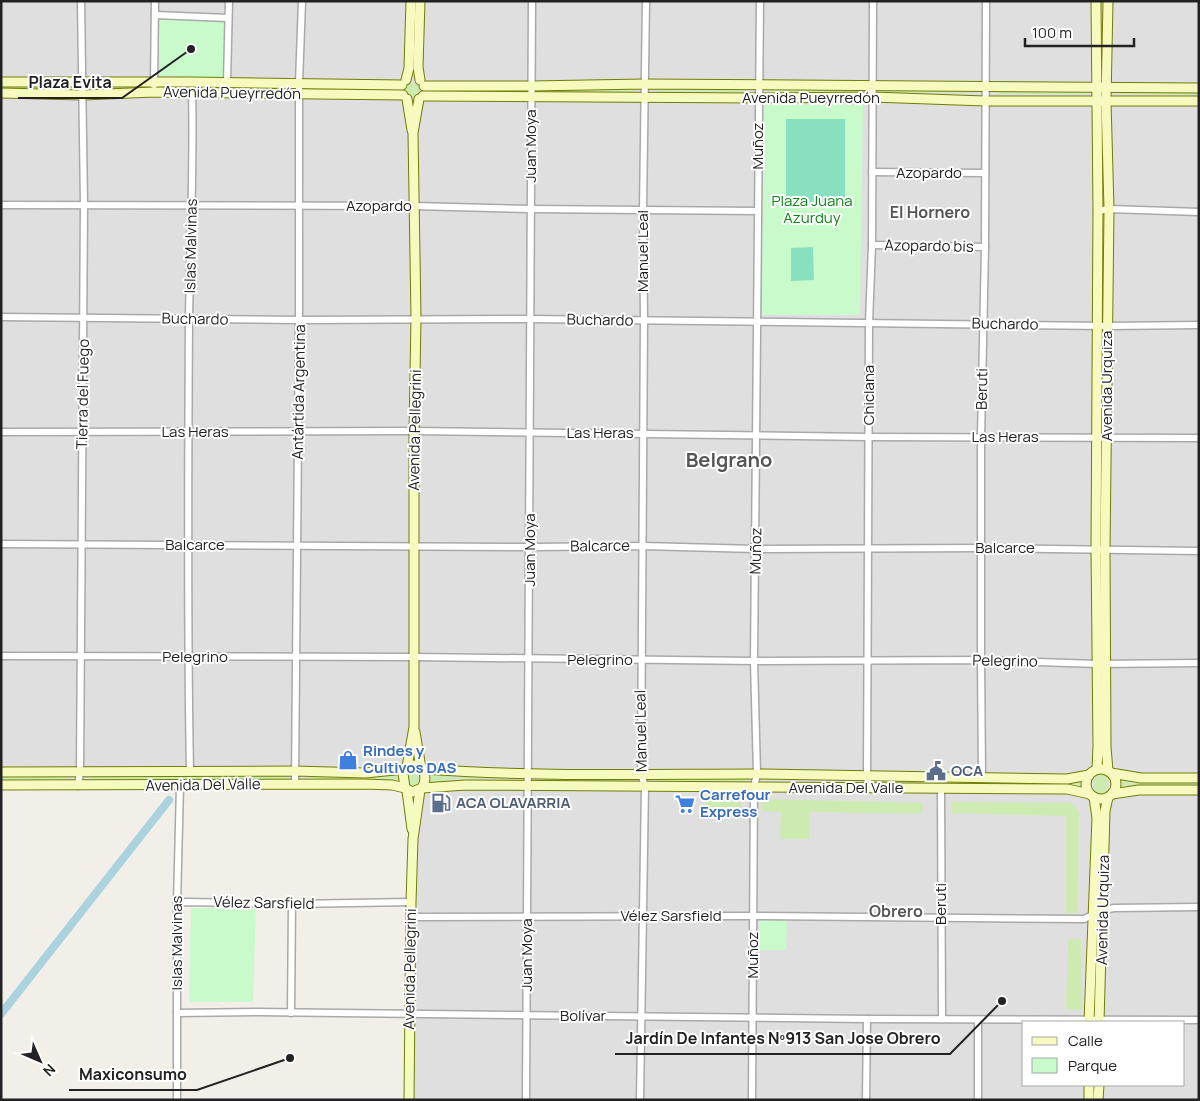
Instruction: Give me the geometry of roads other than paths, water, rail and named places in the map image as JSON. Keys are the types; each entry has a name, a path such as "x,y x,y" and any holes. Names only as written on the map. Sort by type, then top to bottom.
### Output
{"main road":[{"path":"411,1 409,68 404,83 405,97 413,101 421,98 422,83 418,67 420,1"},
{"name":"Avenida Urquiza","path":"1096,1 1102,86 1106,101 1109,209 1107,437 1100,549"},
{"name":"Avenida Urquiza","path":"1108,1 1102,86 1096,101 1098,210 1096,437 1100,549 1101,664 1106,747 1110,772"},
{"path":"404,83 414,78 422,83"},
{"name":"Avenida Pueyrredón","path":"1,82 404,83"},
{"name":"Avenida Pueyrredón","path":"422,83 531,86 644,84 758,86 986,85 1199,88"},
{"path":"362,95 363,84"},
{"name":"Avenida Pueyrredón","path":"1,93 83,95 154,92 405,97"},
{"name":"Avenida Pellegrini","path":"405,97 413,133 416,318 414,727 406,768"},
{"name":"Avenida Pueyrredón","path":"421,98 646,97 872,98 985,101 1199,101"},
{"name":"Avenida Pellegrini","path":"413,133 421,98"},
{"path":"1097,769 1101,664"},
{"name":"Avenida Pellegrini","path":"414,727 422,768"},
{"path":"418,765 422,768 425,780 421,789 412,792 406,789 403,780 406,768 418,765"},
{"name":"Avenida Del Valle","path":"1,772 296,771 365,773 406,768"},
{"name":"Avenida Del Valle","path":"422,768 457,772 529,774 756,774 1067,779 1089,775"},
{"path":"1199,778 1142,778 1097,769 1089,775 1086,785 1092,796 1099,799 1139,790 1199,790"},
{"path":"1110,772 1114,776 1116,786 1110,796"},
{"name":"Avenida Del Valle","path":"1,786 295,784 392,785 406,789"},
{"name":"Avenida Del Valle","path":"421,789 466,785 1066,789 1092,796"},
{"name":"Avenida Pellegrini","path":"406,789 413,839"},
{"name":"Avenida Pellegrini","path":"409,1100 410,917 413,839 421,789"},
{"name":"Avenida Urquiza","path":"1092,796 1097,818 1092,916 1094,1021"},
{"name":"Avenida Urquiza","path":"1094,1021 1103,910 1105,811 1110,796"},
{"path":"1089,1086 1089,1100"},
{"path":"1098,1100 1099,1086"}],"street":[{"name":"Tierra del Fuego","path":"78,786 80,772 84,318 81,1"},
{"path":"154,92 155,1"},
{"path":"227,82 229,1"},
{"name":"Antártida Argentina","path":"295,784 299,94 302,1"},
{"name":"Juan Moya","path":"526,1100 532,1"},
{"name":"Manuel Leal","path":"640,1100 645,786 641,774 640,660 643,546 643,209 646,1"},
{"name":"Muñoz","path":"752,1100 754,788 756,774 754,661 760,1"},
{"name":"Chiclana","path":"869,788 869,323 872,245 873,1"},
{"name":"Beruti","path":"982,777 980,660 981,437 985,247 986,1"},
{"path":"155,16 228,18"},
{"name":"Islas Malvinas","path":"190,771 188,658 189,319 193,206 191,82"},
{"name":"Azopardo","path":"872,172 985,173"},
{"name":"Azopardo","path":"1,205 414,206 531,209 758,210"},
{"path":"1098,210 1199,212"},
{"name":"Azopardo bis","path":"872,245 985,247"},
{"name":"Buchardo","path":"1,317 299,320 416,318 1096,326 1199,325"},
{"name":"Las Heras","path":"1,432 414,432 1199,438"},
{"name":"Balcarce","path":"1,544 1199,550"},
{"name":"Pelegrino","path":"1,656 188,658 414,657 529,660 754,661 980,660 1101,664 1199,663"},
{"name":"Islas Malvinas","path":"177,1100 177,903 180,786"},
{"name":"Beruti","path":"941,789 942,1018"},
{"name":"Vélez Sarsfield","path":"177,903 411,902"},
{"path":"292,904 292,1013"},
{"name":"Vélez Sarsfield","path":"410,917 753,916 1084,919 1103,910 1114,908 1199,907"},
{"name":"Bolívar","path":"177,1013 942,1018 1094,1021 1199,1020"},
{"path":"866,1100 867,1019"},
{"path":"978,1020 978,1100"}],"waterway":[{"path":"1,1014 169,800"}],"place":[{"name":"Plaza Evita","path":"191,49"},
{"name":"Rindes y Cultivos DAS","path":"348,760"},
{"name":"OCA","path":"936,771"},
{"name":"ACA OLAVARRIA","path":"441,803"},
{"name":"Carrefour Express","path":"685,804"},
{"name":"Jardín De Infantes Nº913 San Jose Obrero","path":"1002,1001"},
{"name":"Maxiconsumo","path":"290,1058"}],"district":[{"name":"El Hornero","path":"930,212"},
{"name":"Belgrano","path":"729,460"},
{"name":"Obrero","path":"896,911"}],"park label":[{"name":"Plaza Juana Azurduy","path":"812,210"}]}
